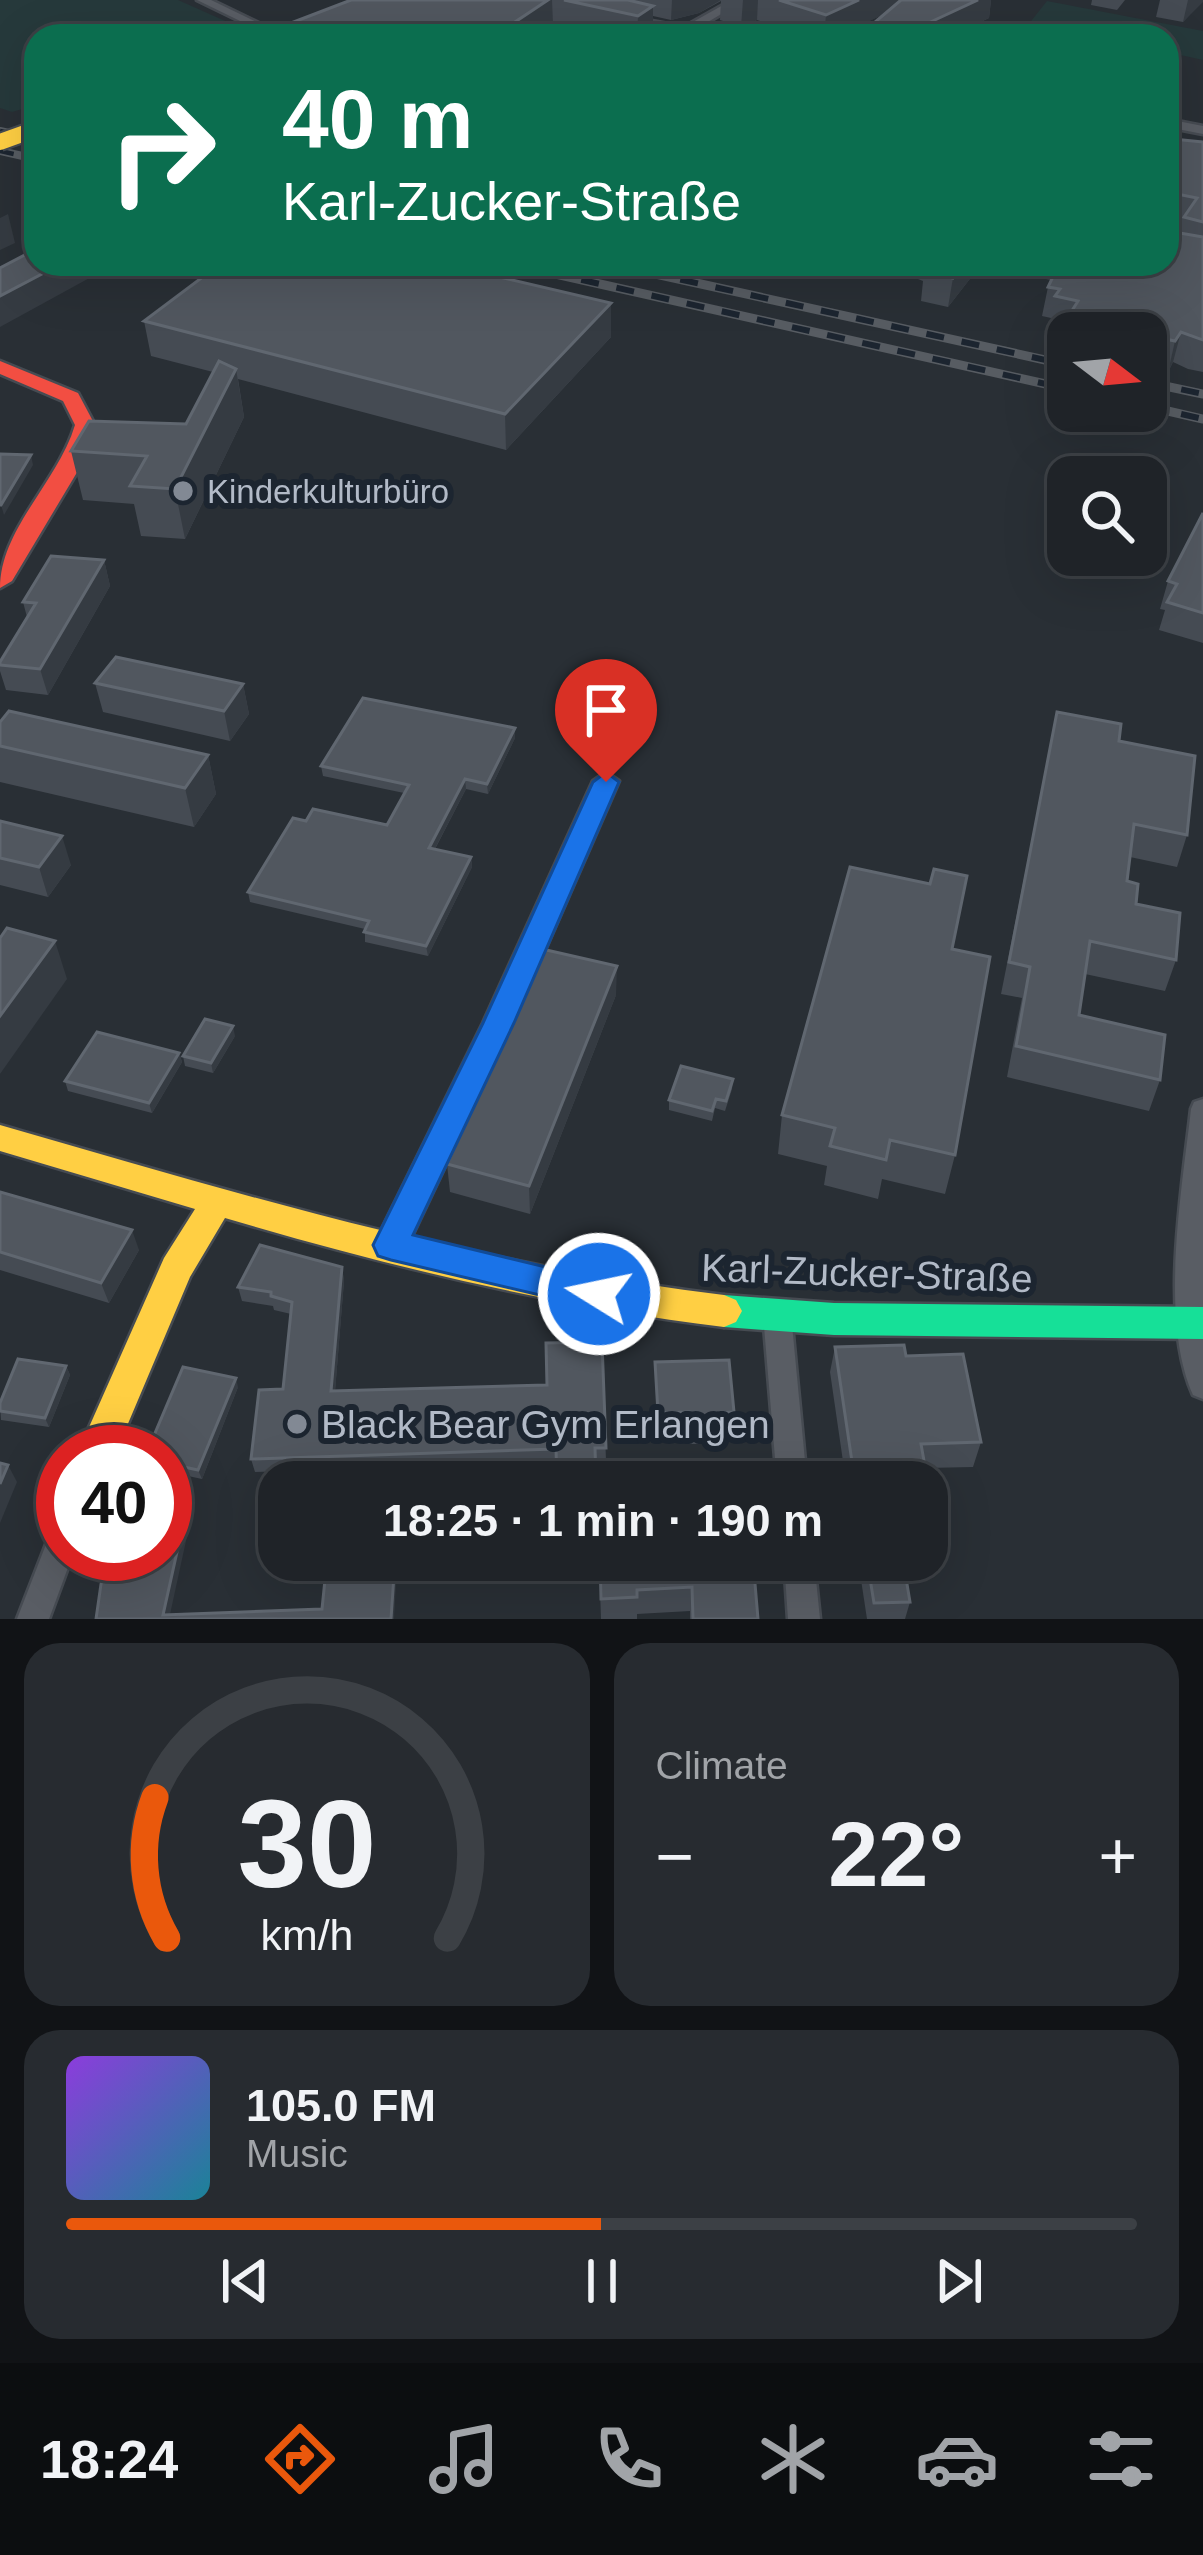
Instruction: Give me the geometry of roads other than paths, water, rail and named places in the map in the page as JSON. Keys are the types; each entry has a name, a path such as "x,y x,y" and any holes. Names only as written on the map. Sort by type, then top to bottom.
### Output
{"street":[{"path":"202,0 254,24"},
{"path":"698,24 740,0"},
{"path":"614,17 644,24"},
{"path":"0,367 71,397 85,425 77,454 0,581"},
{"path":"391,1245 606,782"},
{"path":"1203,1109 1198,1322 1203,1386"},
{"name":"Karl-Zucker-Straße","path":"0,1138 545,1285 718,1311 1198,1322"},
{"path":"109,1425 176,1269 218,1198"},
{"path":"777,1314 790,1461"},
{"path":"33,1619 47,1581"},
{"path":"801,1581 804,1619"}],"railway":[{"path":"0,131 24,136"},
{"path":"0,151 24,156"},
{"path":"564,276 1047,384"},
{"path":"664,276 1047,360"},
{"path":"1167,386 1203,394"},
{"path":"1167,411 1203,419"}],"place":[{"name":"Kinderkulturbüro","path":"183,491"},
{"name":"Black Bear Gym Erlangen","path":"297,1424"}]}
